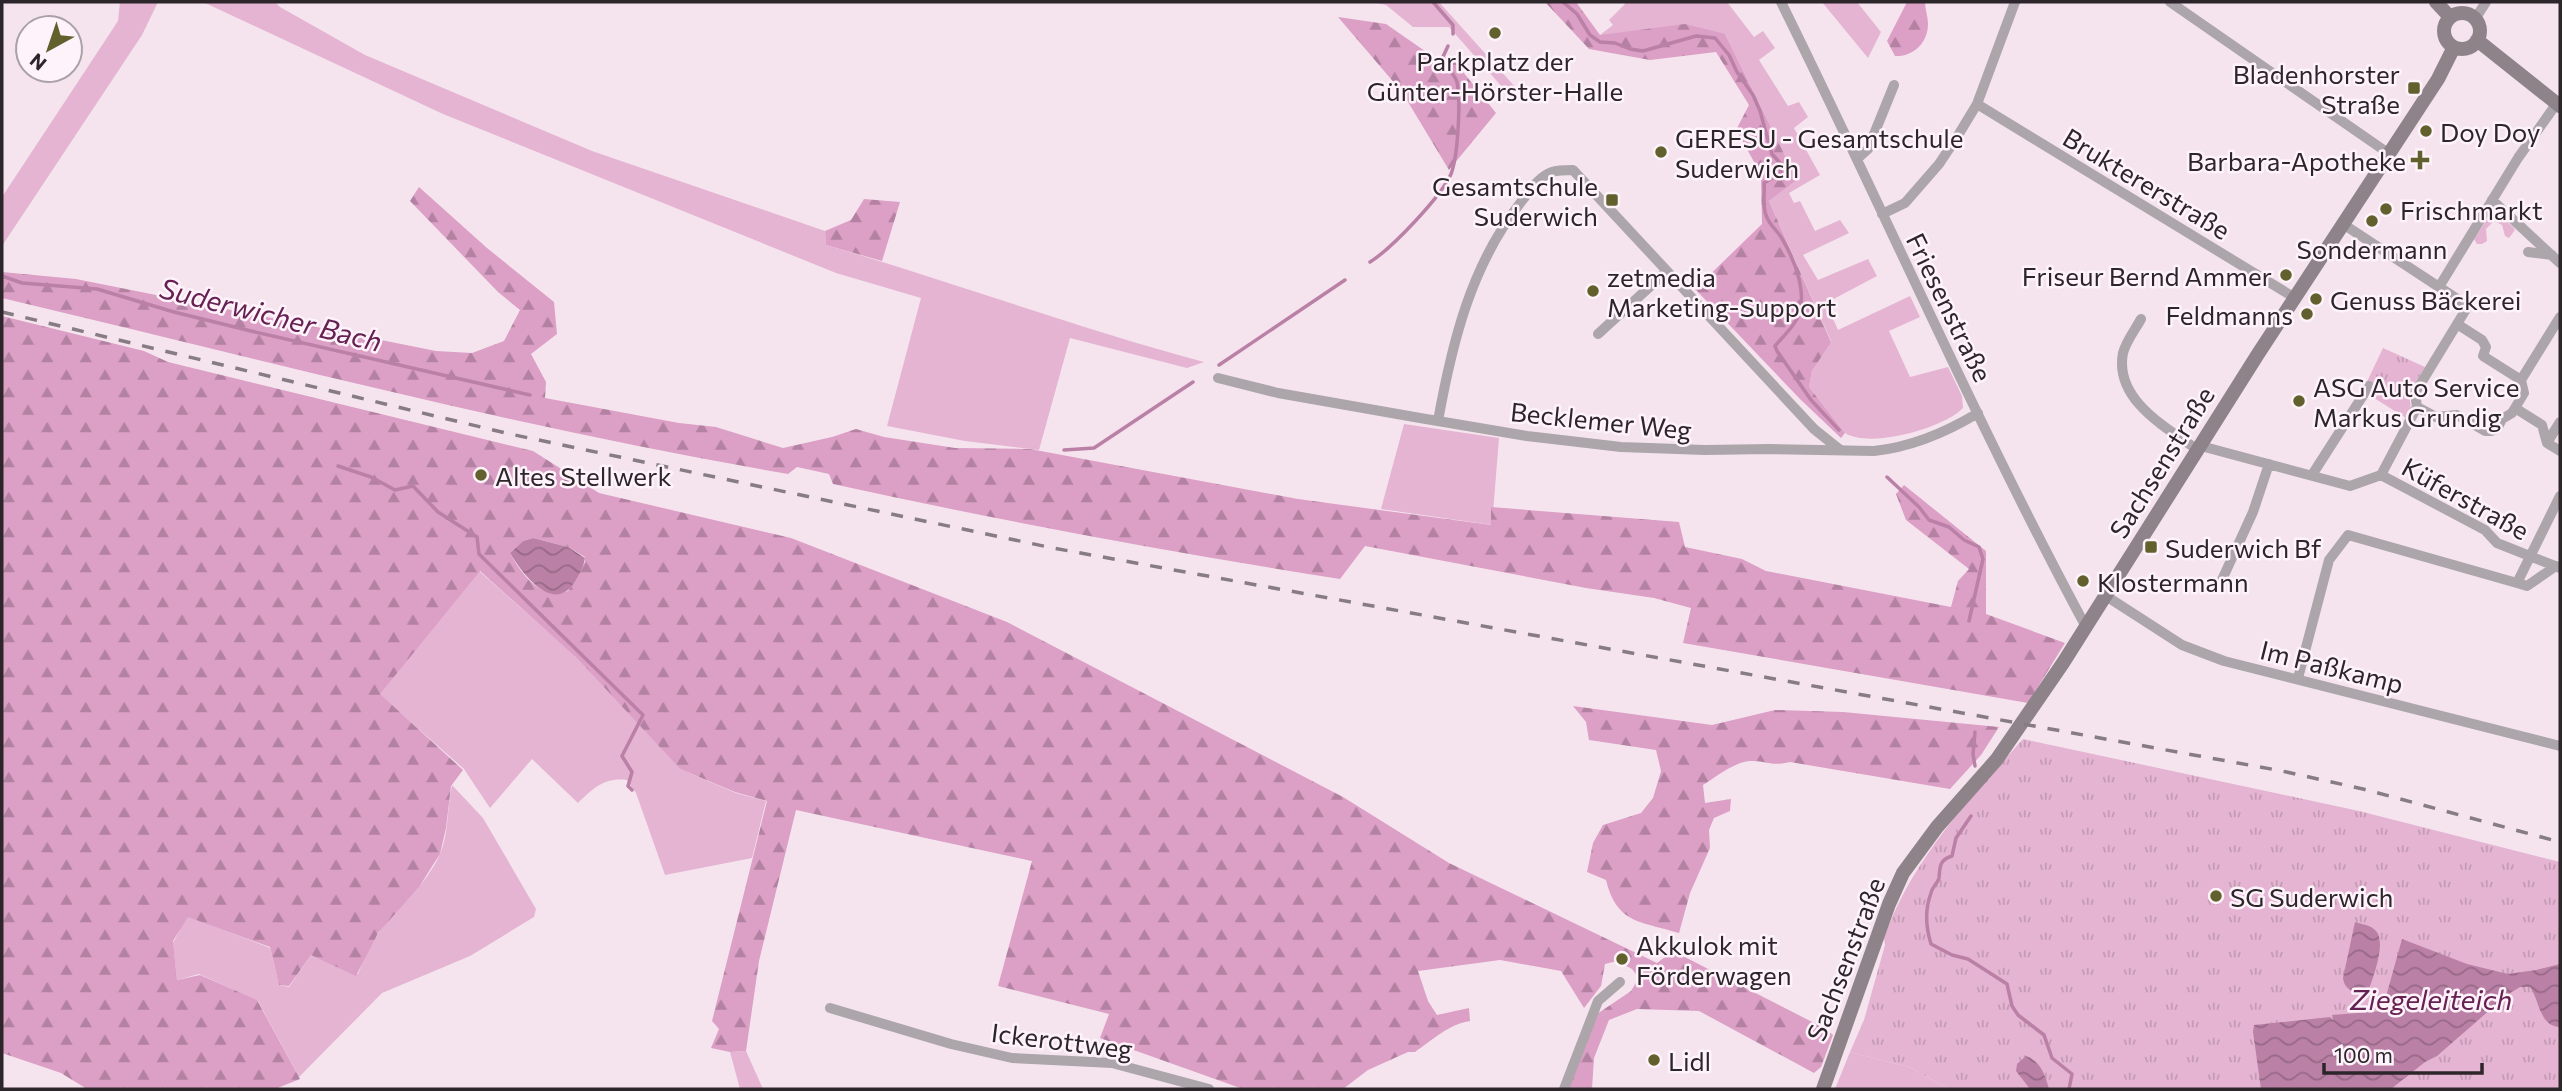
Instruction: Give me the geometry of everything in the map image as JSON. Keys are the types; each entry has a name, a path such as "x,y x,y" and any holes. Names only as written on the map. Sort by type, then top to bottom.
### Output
{"street":[{"name":"Friesenstraße","path":"1781,2 1858,158 1882,214 2030,523 2086,627"},
{"path":"1882,214 1905,203 1939,164 1977,104 2015,2"},
{"path":"2170,2 2388,152"},
{"path":"2436,2 2450,18"},
{"path":"2475,19 2486,2"},
{"path":"2463,13 2475,19 2480,33 2477,40 2467,48 2454,47 2445,36 2444,30 2450,18 2463,13"},
{"path":"2439,287 2492,200 2558,104 2477,40"},
{"name":"Sachsenstraße","path":"1823,1089 1889,904 1903,873 1937,827 1997,758 2086,627 2388,152 2438,79 2454,47"},
{"path":"1858,158 1868,149 1894,85"},
{"name":"Bruktererstraße","path":"1977,104 2295,298"},
{"path":"1438,421 1450,357 1463,312 1483,262 1515,209 1536,183 1550,173 1573,170 1814,429 1839,449"},
{"path":"2492,200 2560,263"},
{"path":"2343,224 2439,287 2458,296 2468,306 2457,324 2482,340 2486,347 2483,356 2521,380 2524,393 2497,429 2491,431 2458,415 2436,417 2417,407"},
{"path":"2528,252 2552,255"},
{"path":"1598,334 1667,271"},
{"path":"2521,380 2560,317"},
{"path":"2141,319 2123,356 2123,370 2129,389 2141,407 2155,419 2200,448"},
{"name":"Küferstraße","path":"2200,448 2350,486 2381,475 2417,407 2415,393 2457,324"},
{"name":"Becklemer Weg","path":"1218,378 1278,393 1438,421 1527,436 1620,447 1874,451 1900,448 1952,428 1978,413"},
{"path":"2312,475 2369,386"},
{"path":"2515,408 2542,425 2547,443 2560,451"},
{"path":"2547,443 2560,422"},
{"path":"2221,582 2253,512 2269,464"},
{"name":"Küferstraße","path":"2381,475 2485,530 2497,544 2558,567"},
{"path":"2517,583 2560,496"},
{"path":"2298,678 2329,560 2348,535 2527,586 2558,567"},
{"name":"Im Paßkamp","path":"2106,596 2182,645 2224,661 2560,746"},
{"path":"1564,1089 1598,1001 1620,982"},
{"name":"Ickerottweg","path":"830,1008 951,1044 1012,1058 1112,1063 1209,1089"}],"green space":[{"path":"120,2 158,2 142,35 2,246 2,197 76,84 84,84 84,73 118,21"},
{"path":"203,2 275,2 365,55 592,151 825,231 826,245 1109,335 1204,362 1187,368 1070,338 1039,450 965,441 887,426 921,298 836,273 443,114"},
{"path":"1372,2 1439,2 1517,89 1503,88 1449,27 1413,27 1386,5"},
{"path":"1545,2 1576,2 1600,35 1685,24 1725,34 1797,180 1769,201 1831,342 1812,371 1809,387 1845,433 1841,438 1695,289 1762,224 1761,174 1736,130 1749,105 1716,52 1650,60 1589,49"},
{"path":"1624,2 1727,2 1754,37 1763,31 1775,48 1759,60 1788,106 1799,102 1808,117 1794,128 1820,175 1789,193 1794,203 1800,201 1815,231 1840,220 1849,233 1803,255 1818,280 1868,259 1877,276 1826,303 1838,330 1910,296 1920,317 1889,331 1910,377 1948,367 1962,396 1963,408 1940,423 1906,434 1871,439 1845,433 1809,387 1812,371 1831,341 1769,201 1797,180 1725,34 1600,35 1613,25 1609,20"},
{"path":"1822,2 1857,2 1881,32 1868,58"},
{"path":"1907,2 1925,2 1927,31 1918,48 1908,54 1895,56 1887,41"},
{"path":"1338,17 1386,24 1435,58 1451,57 1496,113 1449,170 1402,92"},
{"path":"419,187 487,248 554,302 557,334 531,354 546,382 545,398 679,423 716,427 783,448 856,429 884,437 955,448 1030,449 1298,499 1491,525 1491,507 1679,522 1685,547 1742,559 1766,571 1951,607 1958,581 1969,569 1906,520 1896,494 1904,485 1986,551 1986,614 2065,643 2028,703 1683,643 1691,608 1654,598 1586,588 1365,546 1340,579 1149,547 833,484 829,474 797,467 788,474 492,415 2,298 2,272 76,279 436,351 472,353 504,341 520,310 498,292 410,201"},
{"path":"864,199 900,202 882,261 826,245 825,231 851,220"},
{"path":"2493,210 2515,230 2509,238 2505,236 2502,225 2494,221 2486,229 2487,241 2477,244 2474,239"},
{"path":"2,316 144,351 168,362 533,451 599,493 791,538 1007,622 1343,797 1449,863 1657,963 1673,951 1833,1035 1821,1067 1814,1073 1699,1011 1637,1009 1609,1020 1594,1058 1592,1089 1567,1089 1597,1014 1631,991 1639,978 1632,969 1617,961 1605,964 1601,986 1584,1008 1561,971 1500,960 1418,971 1428,1001 1437,1015 1469,1008 1470,1021 1448,1029 1415,1052 1408,1052 1368,1070 1343,1089 1243,1089 1100,1038 1109,1014 998,986 1032,861 796,810 759,961 746,1051 730,1052 711,1048 719,1029 712,1021 767,801 735,792 680,769 577,658 480,571 380,694 463,770 451,786 440,854 419,887 378,933 356,976 311,955 289,986 279,985 270,947 188,917 173,941 177,980 200,975 257,1000 300,1079 275,1089 87,1089 61,1073 2,1053","holes":["533,538 568,547 585,557 585,562 568,591 558,593 549,592 533,584 510,553 523,541"]},
{"path":"2383,348 2425,367 2409,393 2411,409 2406,418 2366,393 2364,388"},
{"path":"1404,424 1499,438 1492,525 1381,509"},
{"path":"479,571 578,658 680,769 736,793 766,801 752,858 665,875 636,793 627,780 606,782 578,803 532,759 490,808 464,769 379,694"},
{"path":"1573,706 1712,725 1775,710 1843,712 1999,727 1981,755 1950,789 1790,762 1744,762 1719,774 1703,785 1705,803 1731,799 1730,811 1714,818 1709,830 1710,848 1690,893 1679,933 1642,923 1624,913 1611,894 1606,880 1587,872 1593,843 1603,825 1641,813 1653,798 1661,771 1656,750 1589,740 1586,722"},
{"path":"2023,739 2359,811 2560,862 2560,1089 1949,1089 1909,1067 1850,1052 1864,1020 1885,945 1884,938 1910,882 1944,832"},
{"path":"452,785 483,818 536,909 534,917 470,956 382,993 299,1077 258,1001 199,974 177,980 173,943 187,916 270,948 279,985 289,987 311,955 358,974 376,936 420,885 440,854"},
{"path":"746,1051 763,1089 740,1089 730,1052"},
{"path":"1850,1052 1909,1067 1949,1089 1835,1089"}],"water":[{"path":"533,538 568,547 585,558 580,573 569,589 560,594 550,593 540,589 523,572 510,553 523,541"},
{"path":"2355,922 2371,927 2379,937 2378,962 2367,995 2349,989 2343,978"},
{"name":"Ziegeleiteich","path":"2402,939 2467,964 2508,974 2560,964 2560,1027 2553,1026 2544,1018 2530,987 2520,987 2507,995 2437,1056 2425,1062 2391,1089 2261,1089 2254,1025 2330,1017 2333,1020 2332,1015 2382,1011"},
{"path":"2026,1056 2039,1065 2049,1089 2030,1089 2016,1071 2017,1064"}],"waterway":[{"name":"Suderwicher Bach","path":"1433,2 1453,25 1453,34"},
{"name":"Suderwicher Bach","path":"1563,2 1577,14 1590,35 1600,42 1643,51 1696,36 1715,38 1729,55 1753,95 1772,154 1780,163 1781,173 1764,183 1764,207 1769,222 1781,237 1791,257 1801,293 1799,315 1775,346 1811,400 1839,430"},
{"name":"Suderwicher Bach","path":"1370,262 1415,222 1451,174 1457,142 1459,102 1456,79 1441,61 1448,46"},
{"name":"Suderwicher Bach","path":"2,276 22,283 97,289 251,331 530,395"},
{"name":"Suderwicher Bach","path":"1219,365 1345,280"},
{"name":"Suderwicher Bach","path":"1064,450 1094,448 1193,382"},
{"path":"338,466 371,477 395,490 413,486 438,512 477,537 479,554 643,715 622,756 632,772 628,786 632,790"},
{"name":"Suderwicher Bach","path":"1887,477 1929,520 1949,527 1964,540 1979,547 1983,559 1969,621"},
{"path":"1975,732 1975,766"},
{"path":"1971,816 1956,838 1952,856 1941,864 1938,880 1932,891 1927,918 1931,944 1952,955 1968,959 2007,984 2012,1006 2018,1015 2044,1035 2052,1058 2072,1074 2069,1089"}],"railway":[{"path":"2,312 510,434 1053,548 2282,771 2363,789 2560,842"}],"place":[{"name":"Parkplatz der Günter-Hörster-Halle","path":"1495,33"},
{"name":"Bladenhorster Straße","path":"2414,88"},
{"name":"Doy Doy","path":"2426,131"},
{"name":"GERESU - Gesamtschule Suderwich","path":"1661,152"},
{"name":"Barbara-Apotheke","path":"2420,160"},
{"name":"Gesamtschule Suderwich","path":"1612,200"},
{"name":"Frischmarkt","path":"2386,209"},
{"name":"Sondermann","path":"2372,221"},
{"name":"Friseur Bernd Ammer","path":"2286,275"},
{"name":"zetmedia Marketing-Support","path":"1593,291"},
{"name":"Genuss Bäckerei","path":"2316,299"},
{"name":"Feldmanns","path":"2307,314"},
{"name":"ASG Auto Service Markus Grundig","path":"2299,401"},
{"name":"Altes Stellwerk","path":"481,475"},
{"name":"Suderwich Bf","path":"2151,547"},
{"name":"Klostermann","path":"2083,581"},
{"name":"SG Suderwich","path":"2216,896"},
{"name":"Akkulok mit Förderwagen","path":"1622,959"},
{"name":"Lidl","path":"1654,1060"}]}
